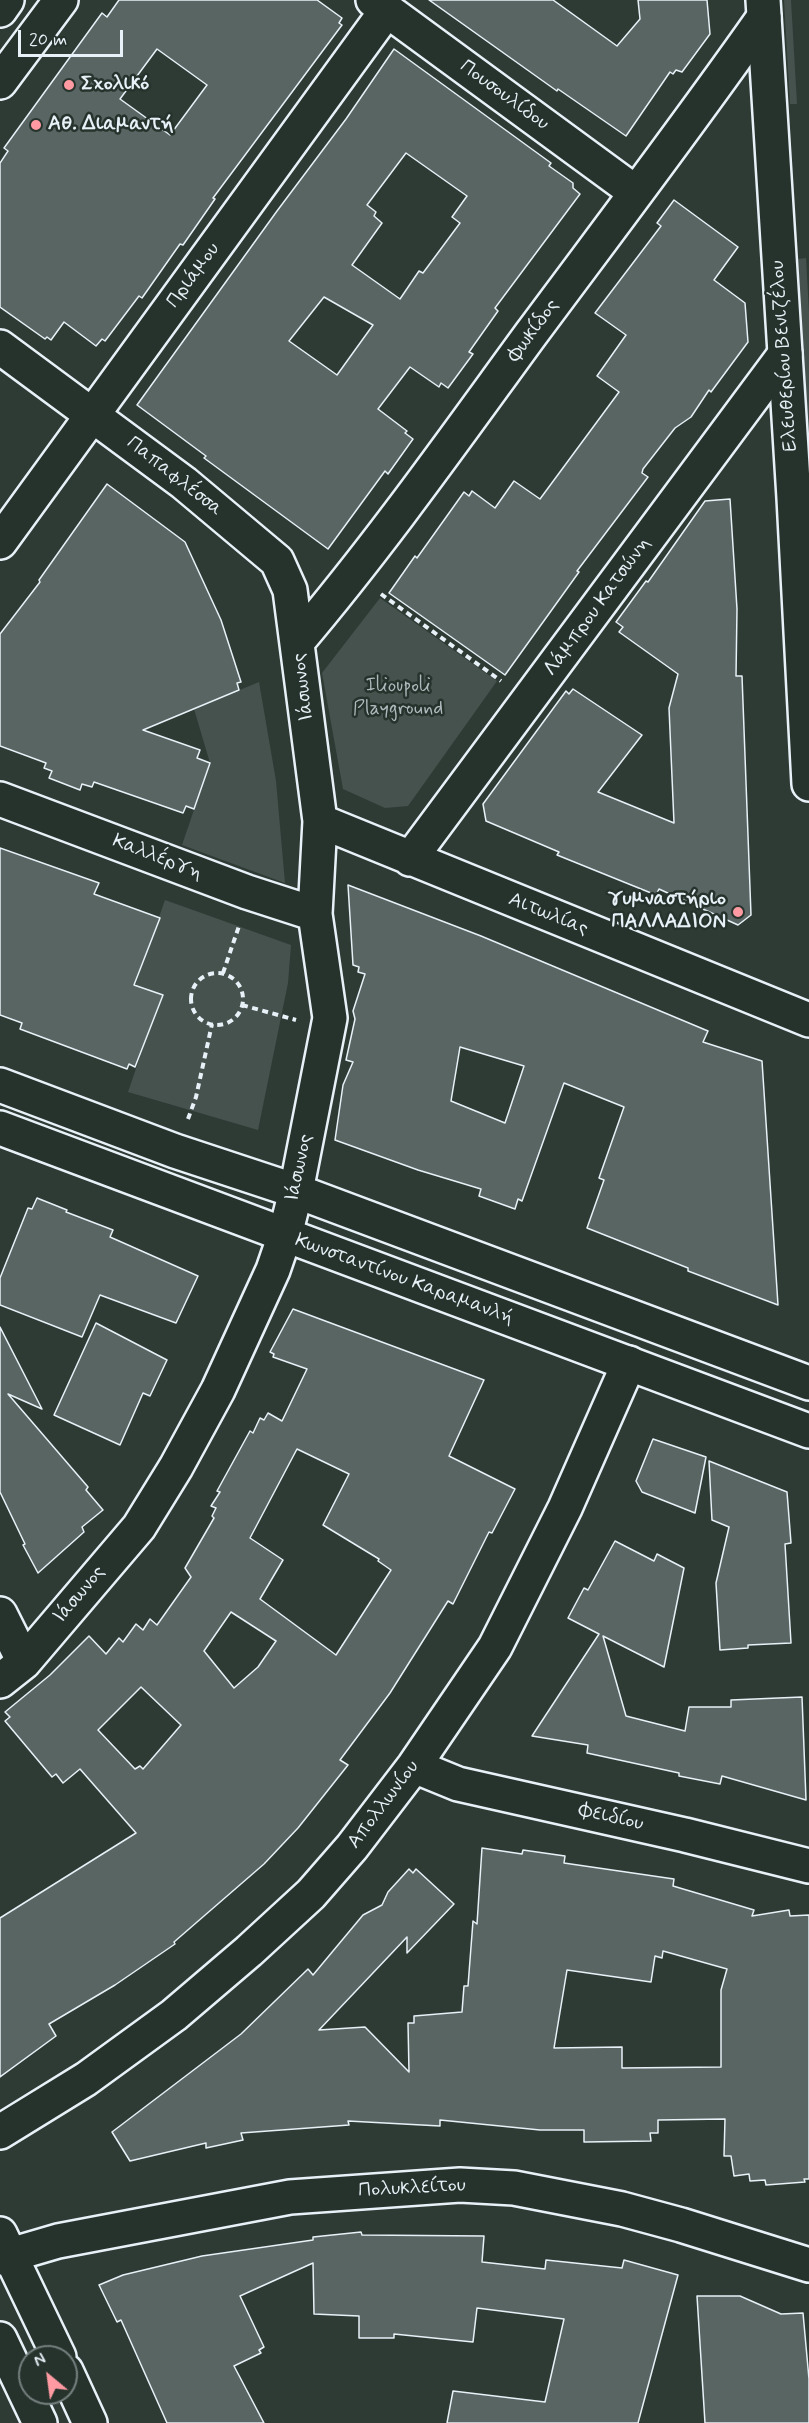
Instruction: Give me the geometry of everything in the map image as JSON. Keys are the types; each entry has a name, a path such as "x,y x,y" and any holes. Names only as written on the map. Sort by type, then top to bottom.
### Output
{"street":[{"path":"0,10 8,0"},
{"path":"0,82 61,0"},
{"name":"Πουσουλίδου","path":"380,5 635,192"},
{"name":"Πριάμου","path":"0,542 93,415 380,5"},
{"name":"Φωκίδος","path":"298,641 356,572 635,192 702,106 764,8"},
{"name":"Ελευθερίου Βενιζέλου","path":"764,8 809,784"},
{"name":"Παπαφλέσσα","path":"0,348 184,483 277,561 290,590 298,641"},
{"name":"Λάμπρου Κατσώνη","path":"410,859 784,354"},
{"name":"Ιάσωνος","path":"12,1672 139,1527 176,1467 218,1390 273,1270 285,1235 296,1191 330,1018 315,914 320,821 298,641"},
{"name":"Καλλέργη","path":"0,799 247,892 315,914"},
{"name":"Αιτωλίας","path":"320,821 809,1020"},
{"path":"0,1085 175,1151 296,1191 809,1383"},
{"name":"Κωνσταντίνου Καραμανλή","path":"0,1128 809,1431"},
{"name":"Απολλωνίου","path":"0,2132 86,2079 174,2015 249,1951 318,1887 352,1848 414,1766 495,1647 565,1508 629,1363"},
{"path":"0,1614 12,1672"},
{"name":"Φειδίου","path":"414,1766 458,1784 685,1835 809,1866"},
{"name":"Πολυκλείτου","path":"3,2249 58,2241 290,2197 460,2185 514,2188 622,2209 809,2265"},
{"path":"3,2249 53,2345"},
{"path":"0,2339 40,2423"},
{"path":"78,2398 90,2423"}],"path":[{"path":"378,591 510,687"},
{"path":"223,973 242,916"},
{"path":"223,973 234,978 239,985 242,992 242,1005 231,1021 212,1024 200,1019 194,1012 191,994 194,985 208,974 223,973"},
{"path":"242,1005 296,1020"},
{"path":"186,1123 196,1097 212,1024"}],"green space":[{"path":"784,0 791,0 797,104 790,104"},
{"path":"806,258 809,312 809,439 798,259"},
{"name":"Ilioupoli Playground","path":"380,598 497,681 408,806 385,808 343,789 322,673"},
{"path":"259,682 276,781 285,883 182,845 210,763 194,709"},
{"path":"165,900 291,945 288,983 258,1130 128,1092 154,1016 135,986"}],"building":[{"path":"119,0 317,0 342,18 339,23 342,25 213,198 215,199 183,245 180,244 142,298 139,296 105,341 102,339 96,346 64,322 51,340 47,337 45,339 0,307 0,163 8,151 4,148 102,13 107,17","holes":["157,49 207,85 170,135 120,99"]},
{"path":"429,0 553,0 617,46 640,19 638,0 707,0 710,34 682,72 676,70 673,74 670,72 626,136 558,89 557,91"},
{"path":"394,49 551,163 549,166 573,183 573,188 580,194 495,308 498,311 469,352 473,354 448,388 441,383 439,387 410,367 378,409 407,431 405,433 413,439 388,474 385,471 328,549 204,458 206,456 137,405 346,119","holes":["406,153 467,196 452,217 460,223 423,273 419,271 400,299 352,265 382,223 374,216 376,212 367,205","324,297 373,325 337,375 289,341"]},
{"path":"674,200 738,247 714,280 745,303 748,342 711,392 709,390 691,417 675,428 643,469 642,473 648,477 577,571 579,572 505,675 389,593 464,492 469,496 472,491 495,508 514,481 540,499 619,392 597,376 626,335 595,313 661,226 657,223"},
{"path":"107,484 185,542 221,620 241,682 237,683 239,690 143,730 200,750 197,758 210,763 194,809 186,806 183,813 94,782 92,787 82,784 80,790 49,778 52,771 44,768 46,763 0,746 0,634 40,582 39,580"},
{"path":"730,499 737,609 736,676 742,676 751,915 738,925 659,889 656,895 557,855 559,852 486,821 483,804 566,691 569,694 573,689 642,735 598,792 674,823 669,708 678,674 619,632 623,627 616,622 646,581 648,582 705,501"},
{"path":"0,848 99,883 94,894 160,918 134,985 163,995 135,1067 129,1064 127,1069 20,1029 22,1023 0,1015"},
{"path":"348,885 481,936 708,1031 703,1042 762,1061 778,1305 688,1271 688,1268 587,1228 604,1180 599,1178 624,1107 564,1083 522,1201 518,1199 515,1209 479,1196 481,1189 418,1170 335,1140 343,1085 353,1062 346,1060 355,1019 353,1011 365,974 358,972 359,967 353,965","holes":["460,1047 524,1066 505,1123 451,1101"]},
{"path":"37,1198 113,1230 110,1237 198,1276 176,1323 100,1295 82,1337 0,1305 0,1278 28,1208 32,1209"},
{"path":"293,1309 484,1380 449,1456 515,1489 492,1533 489,1532 453,1604 448,1601 390,1693 340,1760 348,1765 298,1828 264,1864 174,1942 175,1944 115,1985 49,2024 56,2036 0,2077 0,1918 136,1833 80,1769 63,1783 56,1774 52,1777 5,1721 10,1717 5,1712 50,1675 89,1636 106,1654 119,1638 123,1642 136,1624 143,1630 150,1619 157,1625 191,1577 185,1568 214,1518 212,1516 216,1508 211,1506 220,1492 217,1491 250,1431 253,1433 260,1418 264,1420 268,1413 282,1421 307,1369 273,1357 274,1354 270,1352","holes":["297,1449 349,1474 323,1525 379,1559 378,1561 391,1570 336,1655 260,1599 283,1560 250,1538","231,1612 276,1641 258,1667 234,1688 204,1651","141,1687 181,1725 143,1769 140,1766 135,1769 98,1730"]},
{"path":"96,1323 167,1360 150,1396 143,1393 120,1445 54,1415"},
{"path":"0,1327 42,1409 8,1394 88,1487 86,1490 103,1510 82,1527 84,1532 38,1573 0,1492"},
{"path":"653,1439 706,1457 695,1513 642,1492 636,1481"},
{"path":"709,1461 787,1492 791,1543 785,1544 791,1643 748,1645 748,1648 720,1650 716,1583 729,1527 712,1520"},
{"path":"615,1541 654,1561 657,1554 684,1568 664,1667 603,1636 626,1716 685,1731 689,1707 731,1707 731,1700 802,1697 806,1800 722,1776 720,1784 679,1776 679,1773 587,1753 588,1745 532,1736 599,1634 568,1618 584,1588 588,1590"},
{"path":"482,1848 522,1854 523,1850 565,1856 564,1863 674,1879 673,1886 754,1910 752,1916 789,1910 790,1916 809,1915 809,2179 804,2179 805,2182 766,2185 765,2180 750,2181 749,2174 734,2176 731,2156 724,2156 725,2119 658,2120 658,2133 650,2133 651,2141 584,2142 584,2130 540,2130 440,2120 440,2126 348,2121 349,2125 241,2133 243,2140 206,2148 206,2143 130,2161 112,2132 241,2034 308,1969 313,1975 363,1915 382,1905 388,1892 409,1869 413,1873 416,1869 454,1904 407,1953 407,1937 319,2030 365,2027 409,2072 408,2023 414,2023 414,2016 462,2012 464,1986 468,1986 473,1921 477,1924","holes":["663,1951 727,1969 721,1990 721,2067 622,2068 622,2047 554,2048 567,1970 651,1982 655,1956 662,1958"]},
{"path":"361,2232 362,2235 484,2236 482,2262 545,2269 546,2260 622,2268 624,2260 678,2275 638,2423 447,2423 453,2391 545,2402 564,2319 477,2308 473,2342 394,2334 394,2338 359,2338 359,2316 314,2314 313,2263 240,2296 264,2347 259,2350 261,2353 234,2366 264,2423 167,2423 121,2320 117,2322 99,2285 123,2275 202,2256 313,2240 313,2237"},
{"path":"697,2296 740,2296 781,2314 803,2313 809,2379 809,2423 705,2423"}],"place":[{"name":"Σχολικό","path":"69,85"},
{"name":"Αθ. Διαμαντή","path":"36,125"},
{"name":"γυμναστήριο ΠΑΛΛΑΔΙΟΝ","path":"738,912"}]}
